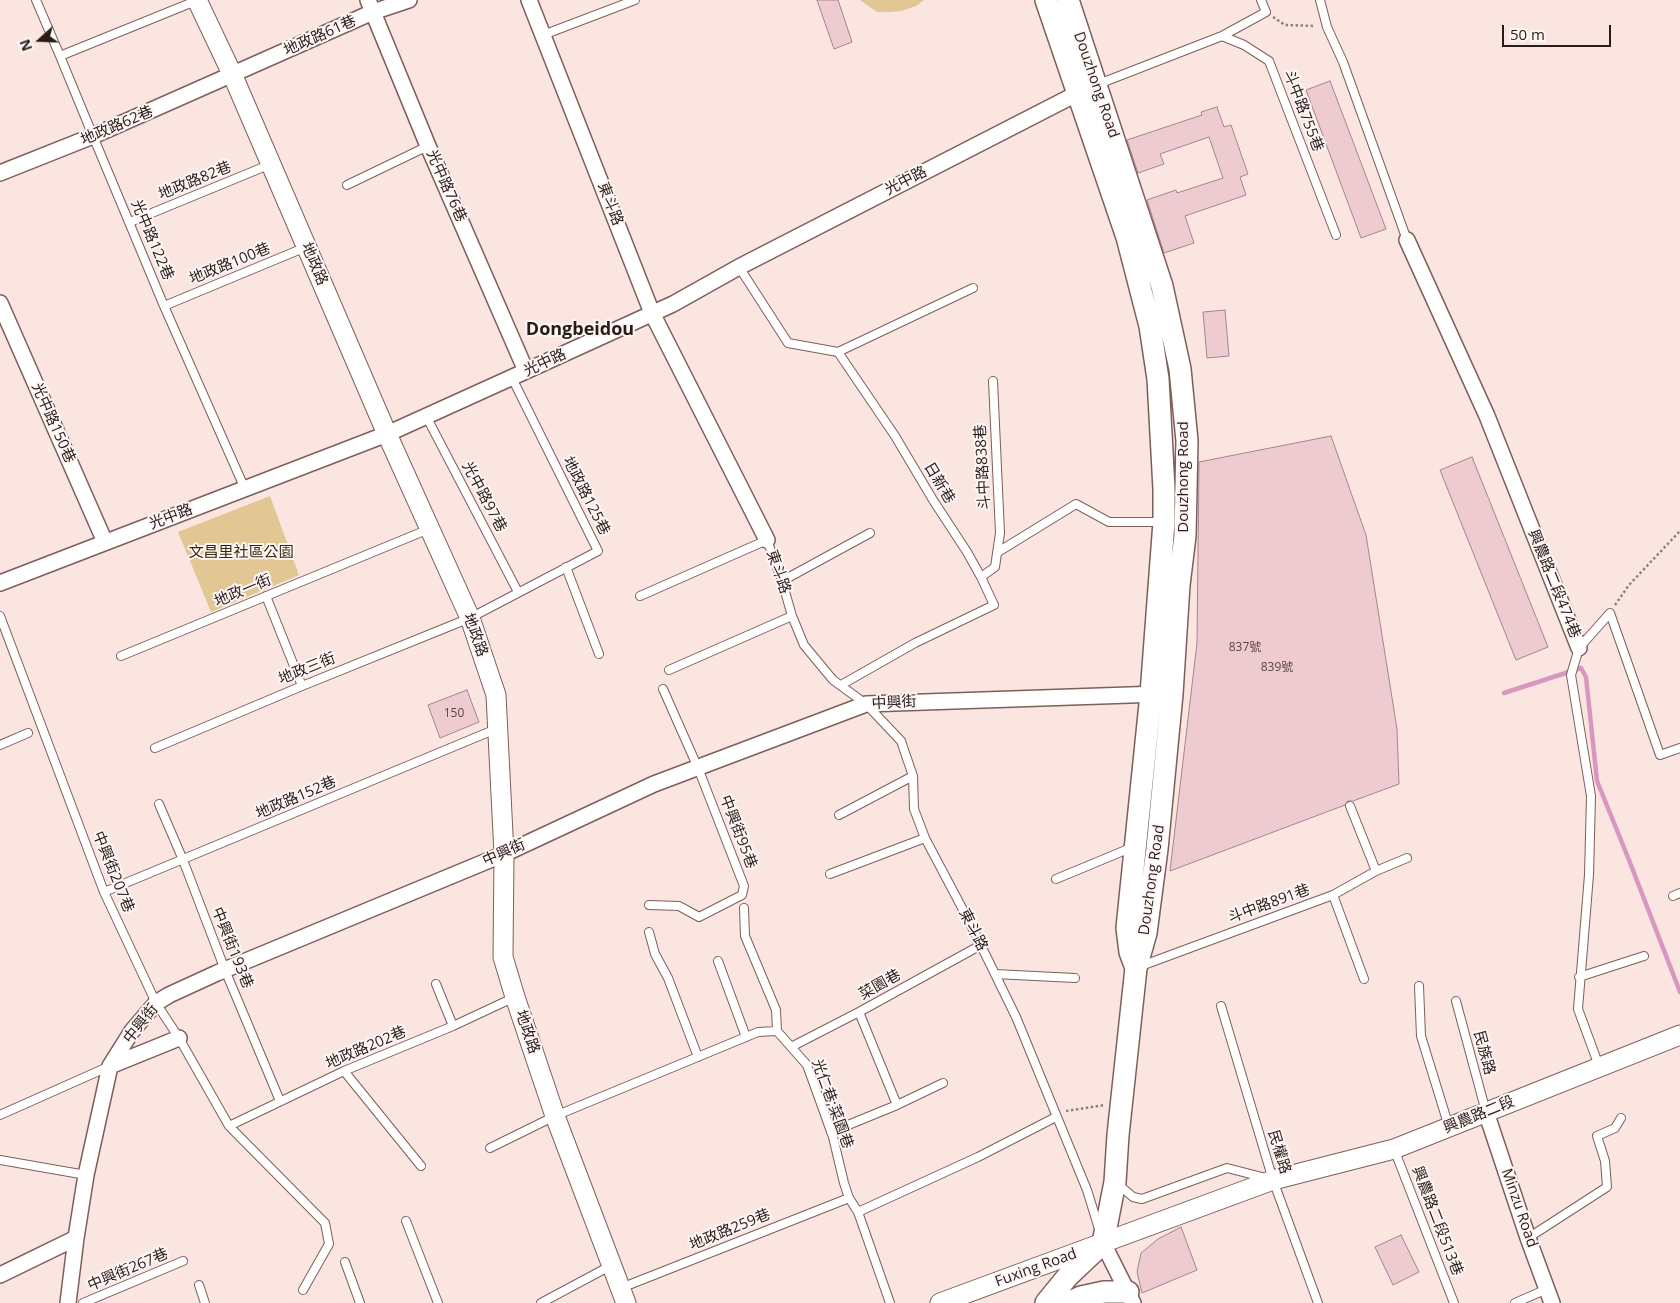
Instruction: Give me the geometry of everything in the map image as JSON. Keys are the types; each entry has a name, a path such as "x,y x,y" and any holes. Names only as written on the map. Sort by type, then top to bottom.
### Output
{"main road":[{"name":"Douzhong Road","path":"1046,0 1087,89 1136,234 1162,286 1178,360 1187,441 1185,536 1179,585 1172,694 1146,848"},
{"name":"Douzhong Road","path":"1068,0 1087,89"},
{"name":"Douzhong Road","path":"1103,1243 1115,1182 1136,968 1146,933 1146,848 1151,694 1164,522 1158,379 1136,234"},
{"path":"1046,1303 1068,1276 1103,1243"},
{"path":"1068,1303 1081,1297 1104,1292 1131,1297"}],"street":[{"name":"地政路","path":"197,0 233,76 387,434 470,618 496,695 504,854 503,957 556,1116 623,1296"},
{"name":"地政路61巷","path":"233,76 371,6 409,0"},
{"name":"東斗路","path":"529,0 652,313 767,540"},
{"name":"光中路76巷","path":"371,6 428,146 526,371"},
{"name":"地政路62巷","path":"0,173 93,136 233,76"},
{"name":"光中路","path":"0,583 387,434 512,378 673,304 738,267 1087,89"},
{"name":"興農路二段474巷","path":"1407,240 1487,416 1579,648"},
{"name":"光中路150巷","path":"0,303 105,542"},
{"name":"中興街","path":"68,1303 86,1175 110,1066 132,1031 156,1003 169,995 504,854 654,784 866,704 1172,694"},
{"name":"興農路二段","path":"1103,1243 1273,1180 1394,1149 1680,1035"},
{"path":"110,1066 178,1038"},
{"name":"Minzu Road","path":"1486,1112 1528,1238 1550,1296"},
{"path":"0,1275 76,1238"},
{"path":"1103,1243 1131,1297"},
{"name":"Fuxing Road","path":"940,1303 965,1300 1103,1243"}],"lane":[{"name":"光中路122巷","path":"36,0 164,306 245,489"},
{"path":"60,56 197,0"},
{"path":"542,35 635,0"},
{"path":"1087,89 1222,36 1266,12 1261,0"},
{"path":"1320,0 1327,27 1344,62 1407,240"},
{"name":"斗中路755巷","path":"1222,36 1244,45 1269,61 1336,235"},
{"path":"346,185 428,146"},
{"name":"地政路82巷","path":"130,222 271,164"},
{"name":"地政路100巷","path":"164,306 306,247"},
{"path":"738,267 788,343 838,352 974,288"},
{"name":"日新巷","path":"838,352 895,436 981,576 994,605 915,643 841,685"},
{"name":"地政路125巷","path":"470,618 598,551 512,378"},
{"name":"斗中路838巷","path":"981,576 995,567 1000,533 993,381"},
{"name":"光中路97巷","path":"426,416 518,592"},
{"name":"斗中路838巷","path":"998,552 1076,504 1109,522 1164,522"},
{"name":"地政一街","path":"121,656 430,528"},
{"path":"782,581 870,534"},
{"path":"640,596 767,540"},
{"name":"東斗路","path":"767,540 792,616 804,645 833,680 866,704 901,741 913,776 914,809 925,838 982,945 1016,1017 1087,1190 1103,1243"},
{"path":"566,567 599,654"},
{"path":"266,596 302,686"},
{"path":"1579,648 1610,613 1660,755 1680,748"},
{"name":"中興街207巷","path":"0,616 104,892 156,1003 229,1126 325,1223 328,1244 302,1290"},
{"path":"669,670 792,616"},
{"name":"地政三街","path":"155,748 470,618"},
{"name":"興農路二段474巷","path":"1579,648 1571,675 1591,796 1589,875 1579,977 1578,1009 1599,1066"},
{"path":"663,690 698,768"},
{"name":"地政路152巷","path":"104,892 498,728"},
{"path":"0,744 28,733"},
{"name":"中興街95巷","path":"649,905 679,906 699,917 742,895 744,886 698,768"},
{"path":"839,815 913,776"},
{"name":"中興街193巷","path":"159,804 183,860 225,970 280,1101"},
{"path":"1350,806 1376,871"},
{"path":"830,874 925,838"},
{"path":"1056,879 1146,848"},
{"name":"斗中路891巷","path":"1136,968 1333,895 1376,871 1407,858"},
{"path":"1333,895 1364,979"},
{"path":"490,1148 556,1116 758,1032 777,1031 776,1010 745,936 744,908"},
{"path":"649,932 655,954 668,978 698,1057"},
{"name":"菜園巷","path":"791,1047 982,945"},
{"path":"1579,977 1644,956"},
{"path":"718,961 746,1037"},
{"path":"995,974 1075,978"},
{"path":"436,984 454,1026"},
{"path":"1419,986 1421,1036 1449,1127"},
{"name":"地政路202巷","path":"229,1126 344,1071 454,1026 515,997"},
{"name":"民族路","path":"1456,1001 1486,1112"},
{"name":"民權路","path":"1221,1006 1273,1180 1318,1303"},
{"path":"859,1012 897,1105"},
{"name":"光仁巷;菜園巷","path":"777,1031 807,1065 831,1132 844,1183 858,1212 890,1303"},
{"path":"0,1115 110,1066"},
{"path":"344,1071 421,1166"},
{"path":"831,1132 897,1105 943,1083"},
{"path":"858,1212 978,1157 1055,1115"},
{"path":"1528,1238 1607,1188 1605,1161 1597,1136 1615,1128 1622,1118"},
{"name":"興農路二段513巷","path":"1394,1149 1454,1303"},
{"path":"0,1160 86,1175"},
{"name":"興農路二段","path":"1115,1182 1132,1197 1142,1199 1227,1168 1273,1180"},
{"name":"地政路259巷","path":"623,1296 850,1198"},
{"path":"406,1221 438,1303"},
{"name":"中興街267巷","path":"83,1303 183,1262"},
{"path":"345,1262 360,1303"},
{"path":"541,1303 612,1265"},
{"path":"199,1285 205,1303"},
{"path":"1515,1303 1550,1296"}],"path":[{"path":"1266,12 1284,25 1327,27"},
{"path":"1610,613 1629,585 1680,531"},
{"path":"1055,1115 1122,1102"}],"green space":[{"path":"860,0 924,0 916,6 901,11 877,12"},
{"name":"文昌里社區公園","path":"270,496 299,575 211,612 178,532"}],"building":[{"path":"817,0 838,0 852,42 834,49"},
{"path":"1330,81 1386,229 1361,238 1306,90"},
{"path":"1217,107 1224,127 1231,125 1248,174 1240,177 1246,195 1185,216 1194,243 1164,253 1147,200 1176,190 1177,193 1223,178 1209,137 1160,154 1164,164 1138,173 1127,140 1202,115 1201,112"},
{"path":"1225,310 1229,356 1207,358 1203,312"},
{"path":"1331,436 1366,535 1397,729 1399,784 1353,801 1348,801 1345,805 1170,871 1197,643 1199,462"},
{"path":"1472,457 1548,647 1516,660 1440,470"},
{"path":"467,690 479,722 440,738 428,705"},
{"path":"1181,1227 1197,1270 1142,1293 1137,1272 1141,1253 1158,1239"},
{"path":"1401,1235 1419,1272 1393,1285 1375,1247"}],"waterway":[{"path":"1504,693 1581,668 1586,677 1597,781 1680,992"}],"district":[{"name":"Dongbeidou","path":"580,330"}]}
